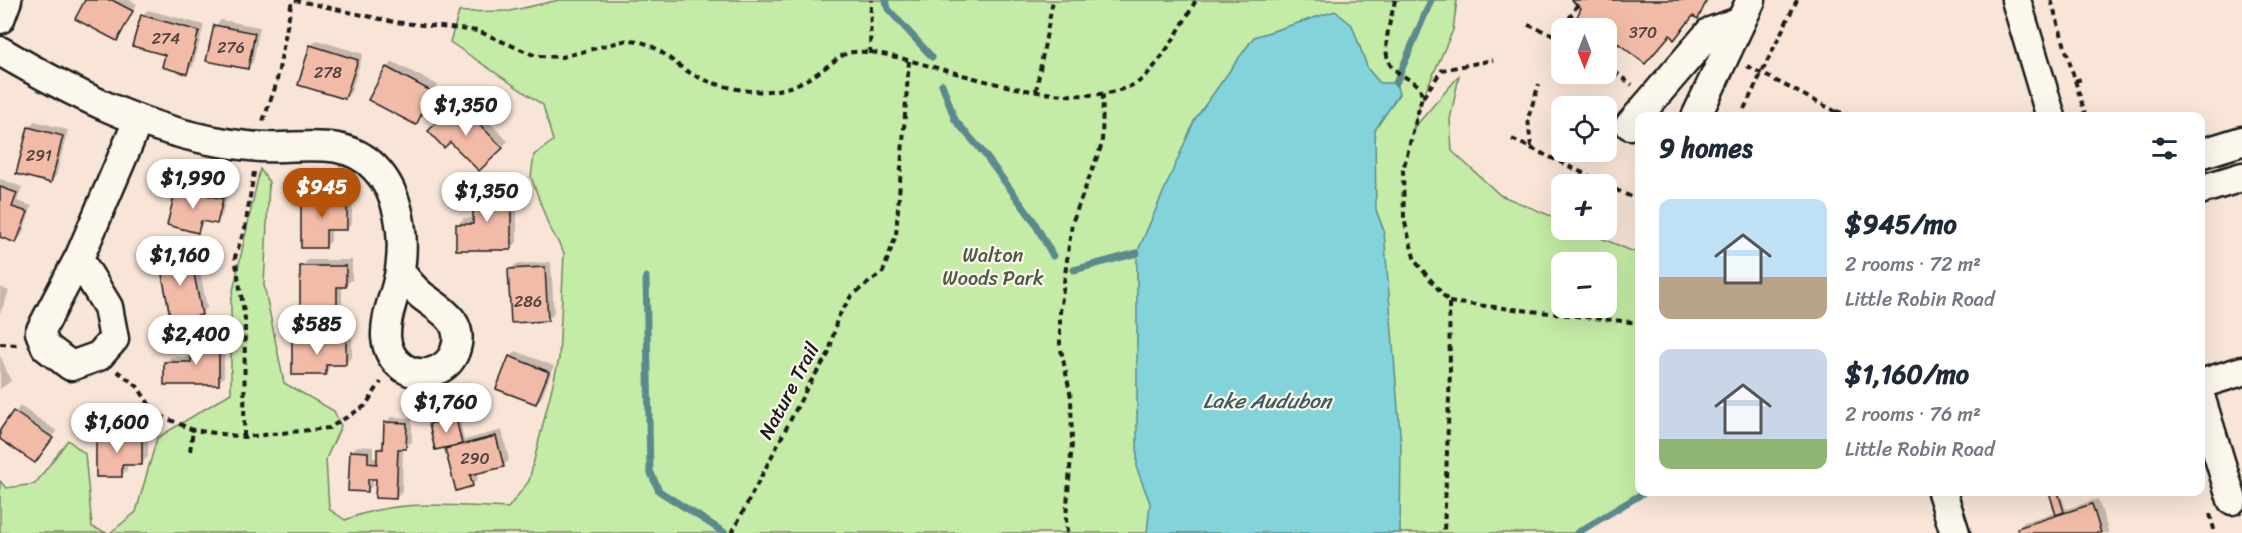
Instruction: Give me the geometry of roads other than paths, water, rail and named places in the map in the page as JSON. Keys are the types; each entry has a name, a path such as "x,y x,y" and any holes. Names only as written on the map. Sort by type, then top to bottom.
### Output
{"street":[{"path":"0,19 7,0"},
{"path":"2016,0 2050,112"},
{"path":"1698,112 1746,10"},
{"path":"1641,112 1710,32 1746,10"},
{"path":"0,51 34,71 138,121 224,143 258,147 324,146 352,152 375,168 396,201 400,224 400,271 392,295 387,344 394,361 411,372 432,372 449,362 458,343 458,333 451,318 411,286 400,271"},
{"path":"1630,125 1635,119"},
{"path":"79,259 108,308 114,339 99,356 71,366 46,347 40,332 79,259 138,121"},
{"path":"2205,152 2242,141"},
{"path":"2205,188 2242,177"},
{"path":"2205,382 2242,371"},
{"path":"2205,412 2232,500"},
{"path":"1943,496 1954,533"}],"water":[{"name":"Lake Audubon","path":"1335,11 1352,25 1368,69 1380,83 1396,83 1399,94 1375,130 1376,210 1384,231 1401,446 1400,533 1147,533 1150,503 1137,469 1137,253 1195,119 1254,37"}],"waterway":[{"path":"886,0 888,9 932,57"},
{"path":"1396,83 1431,0"},
{"path":"942,84 955,120 982,151 1033,220 1053,256"},
{"path":"1074,270 1137,253"},
{"path":"646,277 650,471 659,491 725,533"},
{"path":"1577,533 1638,496"}],"park label":[{"name":"Walton Woods Park","path":"993,266"}]}
